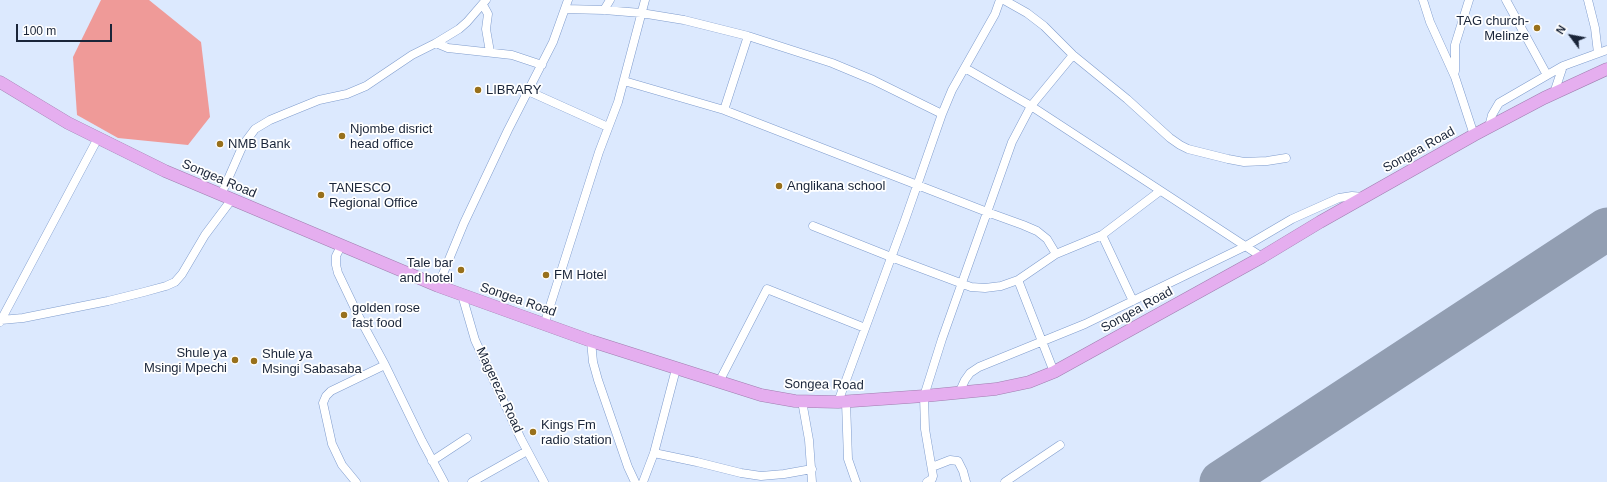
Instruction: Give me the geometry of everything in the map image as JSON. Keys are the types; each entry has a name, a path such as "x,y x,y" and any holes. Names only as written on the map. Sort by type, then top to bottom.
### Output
{"highway":[{"name":"Songea Road","path":"0,82 68,123 169,173 438,286 544,325 719,382 772,397 802,401 842,402 996,389 1029,382 1054,372 1262,257 1364,197 1474,136 1554,93 1607,69"}],"street":[{"path":"438,286 464,223 542,65 555,36 568,0"},
{"path":"604,10 610,0"},
{"path":"544,325 624,80 628,59 645,0"},
{"path":"856,482 848,459 842,402 865,328 942,114 965,68 995,14 1000,0"},
{"path":"1004,0 1027,13 1072,55 1127,99 1170,138 1188,149 1244,162 1286,158"},
{"path":"1423,0 1430,22 1455,77 1474,136"},
{"path":"1455,77 1454,44 1469,0"},
{"path":"1506,0 1547,75"},
{"path":"1588,0 1595,28 1598,53"},
{"path":"0,321 23,318 108,301 175,282 182,274 227,197 243,145 255,129 270,120 319,100 359,90 412,55 459,29 484,2 488,14 486,29 490,52"},
{"path":"565,9 641,13 684,20 748,36 832,63 873,80 942,114"},
{"path":"724,110 748,36"},
{"path":"436,43 446,48 512,55 542,65"},
{"path":"1489,128 1492,115 1499,103 1563,66 1607,50"},
{"path":"927,482 932,479 933,476 924,424 924,396 942,339 1012,142 1031,106 1072,55"},
{"path":"1554,93 1563,66"},
{"path":"965,68 1031,106 1262,257"},
{"path":"624,80 724,110 1016,222 1037,231 1047,239 1056,254"},
{"path":"528,91 608,127"},
{"path":"0,321 98,138"},
{"path":"813,226 971,287 985,288 1001,286 1018,280 1056,254 1102,234 1160,191"},
{"path":"959,393 970,373 980,367 1086,324 1246,246 1292,219 1339,198 1352,196 1364,197"},
{"path":"1102,234 1133,301"},
{"path":"341,246 336,256 338,273 432,461 444,482"},
{"path":"1018,280 1054,372"},
{"path":"719,382 767,289 865,328"},
{"name":"Magereza Road","path":"462,295 475,340 527,451 544,482"},
{"path":"591,341 593,362 598,380 628,467 635,482"},
{"path":"356,482 342,465 332,444 323,403 326,396 331,391 385,365"},
{"path":"643,482 654,453 676,369"},
{"path":"802,401 809,440 812,482"},
{"path":"432,461 466,438"},
{"path":"1005,482 1060,445"},
{"path":"472,482 527,451"},
{"path":"654,453 697,462 741,474 761,476 812,469"},
{"path":"932,467 950,460 958,461 966,482"}],"shaded area":[{"path":"101,0 149,0 201,42 210,117 188,145 118,138 77,115 73,57"}],"runway":[{"path":"1221,482 1607,229"}],"place":[{"name":"TAG church- Melinze","path":"1537,28"},
{"name":"LIBRARY","path":"478,90"},
{"name":"Njombe disrict head office","path":"342,136"},
{"name":"NMB Bank","path":"220,144"},
{"name":"Anglikana school","path":"779,186"},
{"name":"TANESCO Regional Office","path":"321,195"},
{"name":"Tale bar and hotel","path":"461,270"},
{"name":"FM Hotel","path":"546,275"},
{"name":"golden rose fast food","path":"344,315"},
{"name":"Shule ya Msingi Mpechi","path":"235,360"},
{"name":"Shule ya Msingi Sabasaba","path":"254,361"},
{"name":"Kings Fm radio station","path":"533,432"}]}
